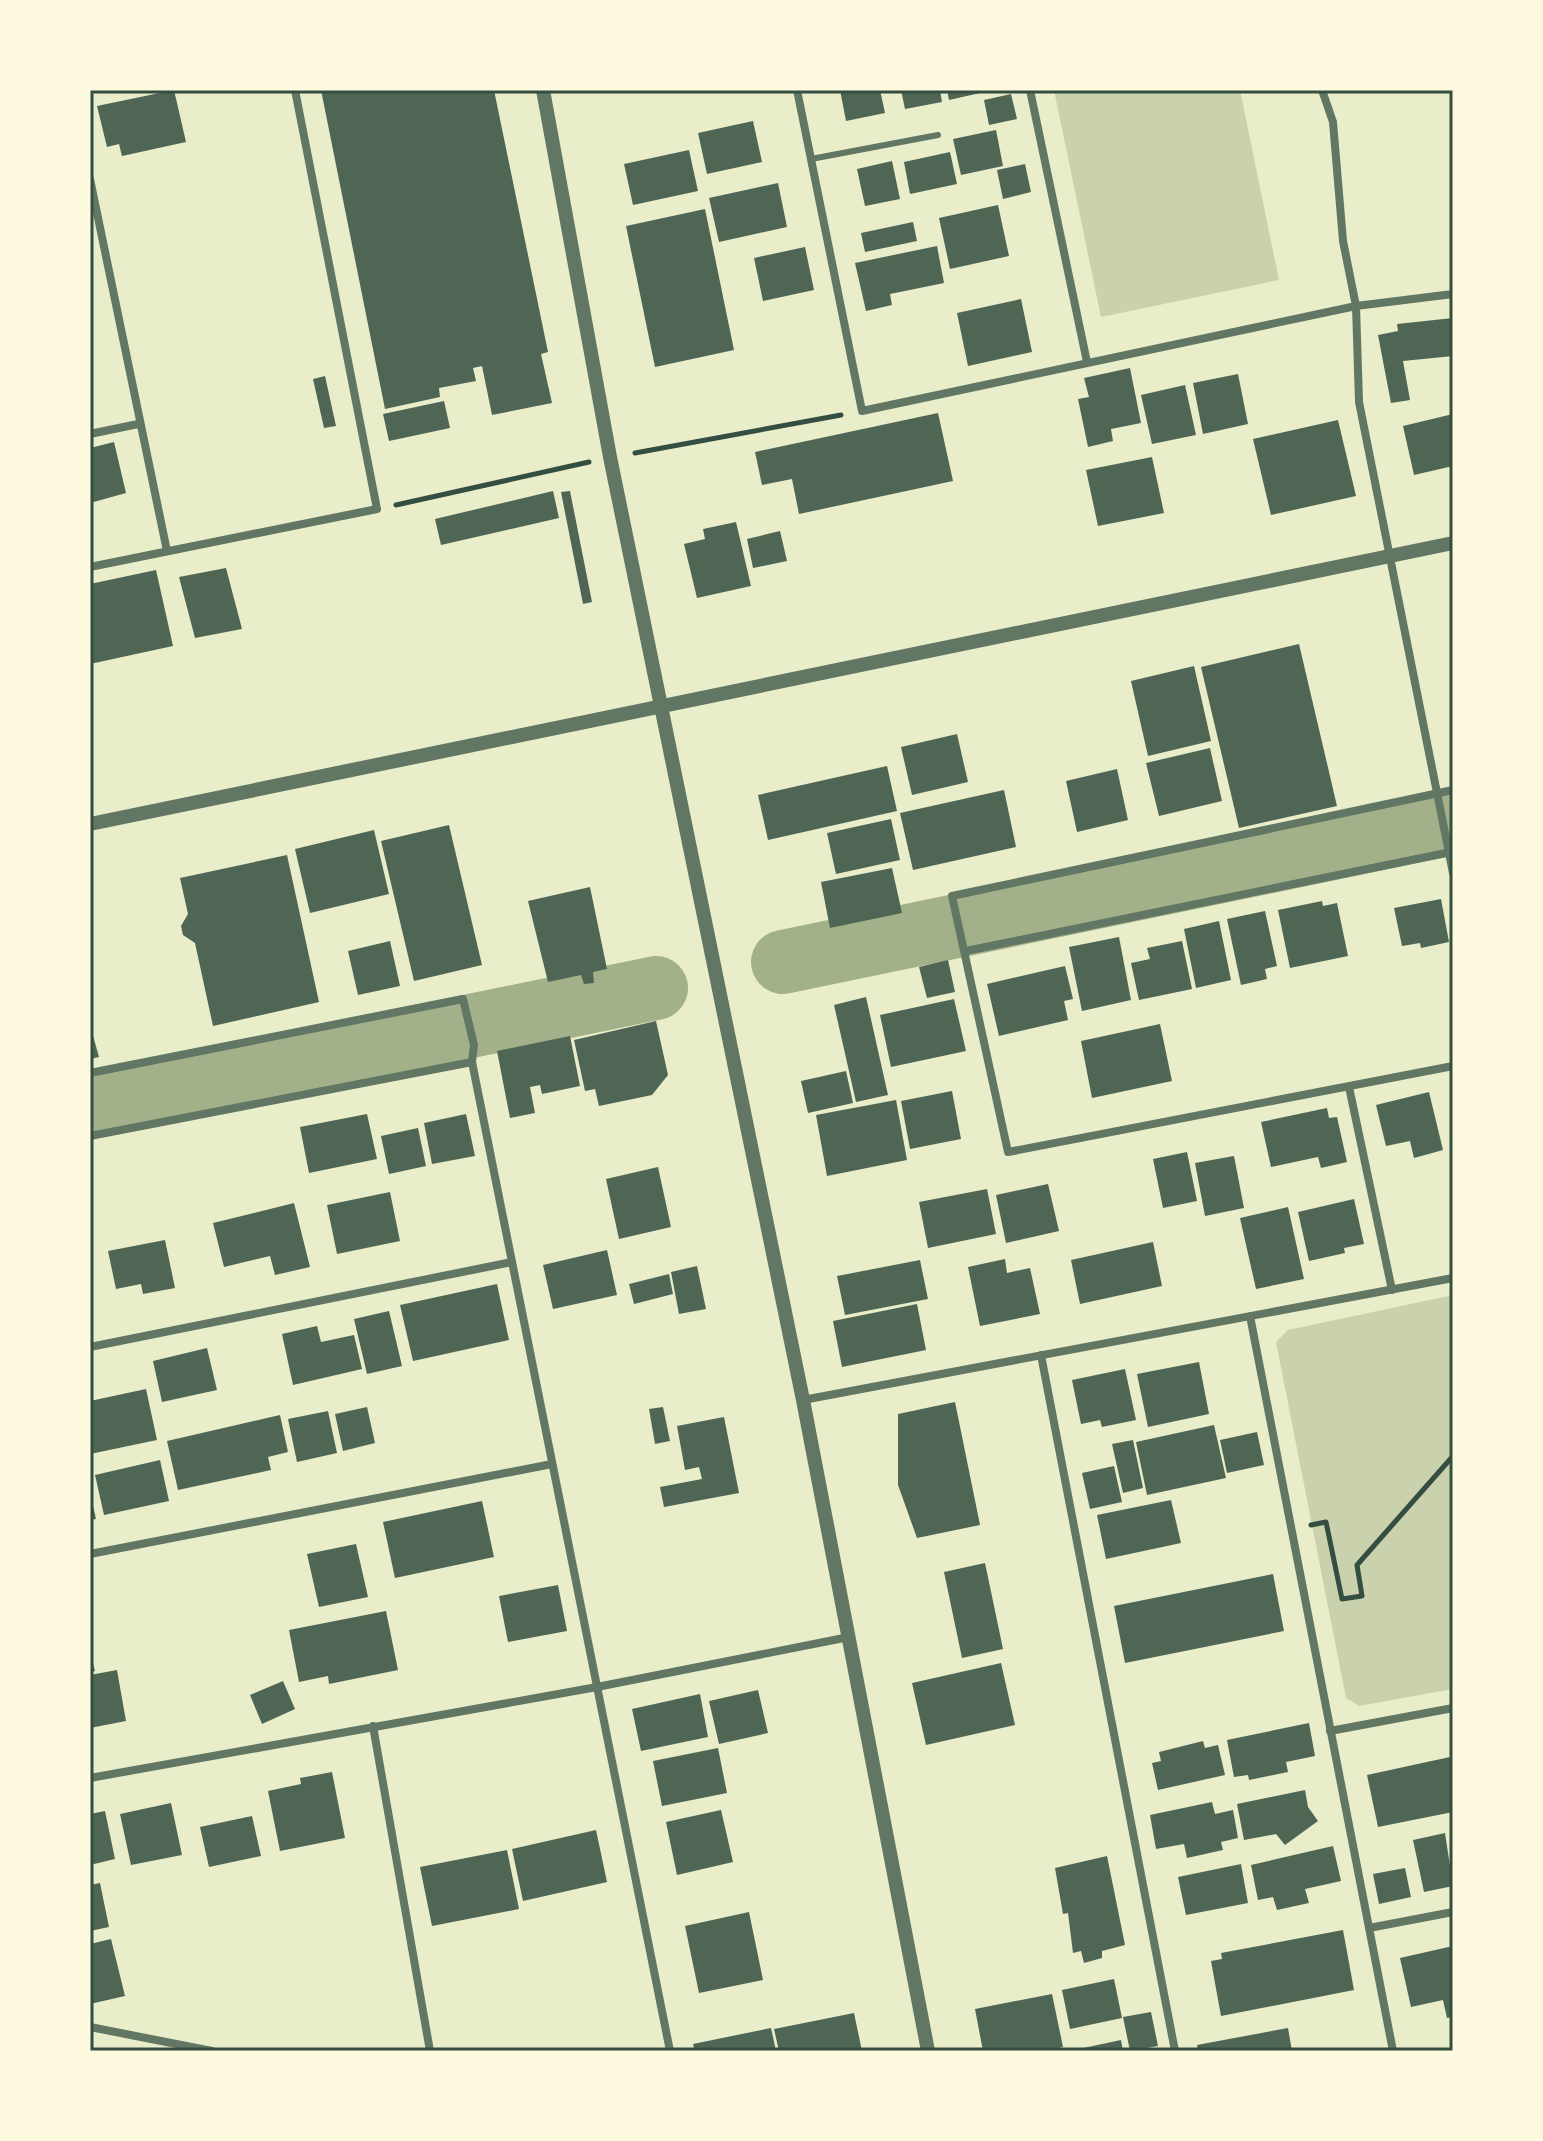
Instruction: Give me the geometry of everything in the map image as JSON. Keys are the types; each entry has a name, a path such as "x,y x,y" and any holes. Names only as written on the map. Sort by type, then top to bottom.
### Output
{"street":[{"path":"90,567 377,509 295,90"},
{"path":"543,90 610,457 803,1400 928,2051"},
{"path":"797,90 862,411 1356,306 1453,294"},
{"path":"1030,90 1087,362"},
{"path":"1322,90 1333,122 1343,241 1356,306 1359,402 1391,556 1434,793 1451,852 1453,873"},
{"path":"90,179 138,424 167,551"},
{"path":"90,434 138,424"},
{"path":"90,824 1453,543"},
{"path":"1453,790 952,896 1008,1152 1453,1066"},
{"path":"966,951 1451,852"},
{"path":"90,1073 463,999 474,1045 472,1062 670,2051"},
{"path":"90,1136 472,1062"},
{"path":"1349,1087 1392,1290"},
{"path":"90,1347 512,1262"},
{"path":"803,1400 1453,1278"},
{"path":"1250,1316 1393,2051"},
{"path":"1041,1355 1175,2051"},
{"path":"90,1554 552,1464"},
{"path":"90,1778 597,1687 849,1637"},
{"path":"1330,1731 1453,1708"},
{"path":"373,1726 430,2051"},
{"path":"1369,1928 1453,1912"},
{"path":"90,2027 212,2051"}],"lane":[{"path":"811,159 938,135"}],"path":[{"path":"1292,1531 1326,1522 1342,1599 1362,1596 1357,1565 1453,1456"}],"green space":[{"path":"1054,90 1240,90 1279,280 1101,317"},
{"path":"1453,1295 1453,1689 1359,1706 1346,1698 1276,1342 1288,1330"}],"building":[{"path":"174,90 186,142 122,156 119,144 107,147 97,106"},
{"path":"321,90 494,90 548,352 541,354 552,403 492,415 482,366 473,368 476,381 439,388 440,397 385,409"},
{"path":"840,90 880,90 885,113 846,121"},
{"path":"901,90 940,90 942,102 905,109"},
{"path":"947,90 989,90 989,91 949,100"},
{"path":"1011,94 1017,119 989,125 984,100"},
{"path":"753,121 762,162 707,174 698,133"},
{"path":"996,130 1003,166 961,175 953,139"},
{"path":"689,150 698,191 633,205 624,164"},
{"path":"950,152 957,184 910,194 904,162"},
{"path":"892,161 900,199 865,206 857,169"},
{"path":"1025,164 1031,192 1003,199 997,170"},
{"path":"778,183 787,227 719,242 709,198"},
{"path":"998,205 1009,256 950,269 939,218"},
{"path":"705,209 734,350 655,367 626,226"},
{"path":"913,222 917,241 865,252 861,233"},
{"path":"937,246 944,283 890,294 892,305 866,311 855,263"},
{"path":"805,247 814,290 763,301 754,258"},
{"path":"1021,299 1032,352 968,366 957,313"},
{"path":"1453,318 1453,356 1403,361 1410,400 1391,403 1378,335 1398,331 1397,324"},
{"path":"1130,368 1141,423 1111,429 1113,441 1088,447 1078,399 1089,397 1084,378"},
{"path":"1238,374 1248,424 1203,434 1193,383"},
{"path":"325,376 336,426 324,428 313,379"},
{"path":"1185,385 1196,435 1152,444 1141,395"},
{"path":"444,401 450,428 389,441 383,414"},
{"path":"938,413 953,481 799,514 792,479 762,485 755,452"},
{"path":"1453,414 1453,466 1414,475 1403,426"},
{"path":"1338,420 1356,496 1271,515 1253,439"},
{"path":"114,442 126,493 90,503 90,448"},
{"path":"1152,457 1164,513 1098,526 1086,470"},
{"path":"553,491 559,518 441,545 435,519"},
{"path":"570,491 592,602 583,604 561,492"},
{"path":"736,522 751,586 697,598 684,544 705,539 703,529"},
{"path":"780,531 787,561 753,568 747,539"},
{"path":"226,568 242,629 195,638 179,577"},
{"path":"156,570 173,646 90,664 90,584"},
{"path":"1299,644 1337,806 1239,828 1201,667"},
{"path":"1194,666 1211,741 1148,756 1131,681"},
{"path":"957,734 968,782 912,795 901,747"},
{"path":"1210,748 1222,801 1159,816 1146,763"},
{"path":"887,766 897,811 768,840 758,795"},
{"path":"1117,769 1128,820 1077,832 1066,781"},
{"path":"1004,790 1016,847 913,870 900,813"},
{"path":"891,819 900,860 836,874 827,833"},
{"path":"449,825 482,965 414,981 381,841"},
{"path":"374,830 389,894 310,913 295,849"},
{"path":"287,855 319,1002 213,1026 195,943 183,935 181,926 188,914 180,878"},
{"path":"892,868 902,913 830,928 821,882"},
{"path":"590,887 607,969 593,972 594,983 584,984 581,975 548,982 528,901"},
{"path":"1441,899 1449,942 1421,948 1420,943 1402,946 1394,908"},
{"path":"1322,901 1323,906 1337,903 1348,956 1290,968 1278,910"},
{"path":"1265,911 1277,966 1265,969 1267,979 1241,985 1227,919"},
{"path":"1219,921 1231,980 1196,988 1184,929"},
{"path":"1119,937 1131,1000 1082,1011 1069,947"},
{"path":"390,941 400,986 358,995 348,951"},
{"path":"1182,941 1192,989 1139,1000 1131,963 1150,959 1147,948"},
{"path":"948,960 955,992 927,998 919,967"},
{"path":"1065,966 1073,999 1064,1001 1068,1020 999,1036 987,984"},
{"path":"866,997 888,1095 856,1102 834,1005"},
{"path":"954,999 966,1051 891,1067 880,1015"},
{"path":"656,1021 668,1075 652,1095 599,1106 595,1089 585,1091 574,1040"},
{"path":"1160,1024 1172,1081 1092,1098 1081,1041"},
{"path":"90,1025 99,1057 90,1059"},
{"path":"570,1036 580,1086 542,1094 540,1085 530,1087 535,1113 510,1118 497,1051"},
{"path":"846,1071 853,1103 808,1113 801,1081"},
{"path":"952,1091 961,1139 910,1149 901,1101"},
{"path":"1429,1092 1443,1150 1414,1158 1410,1141 1386,1146 1376,1105"},
{"path":"896,1100 907,1160 827,1176 816,1115"},
{"path":"1327,1108 1329,1118 1337,1117 1347,1162 1321,1168 1318,1157 1271,1167 1261,1122"},
{"path":"367,1114 377,1159 309,1173 300,1127"},
{"path":"466,1114 475,1156 432,1164 424,1123"},
{"path":"418,1128 426,1166 389,1174 381,1136"},
{"path":"1187,1152 1197,1201 1163,1208 1153,1159"},
{"path":"1234,1156 1244,1208 1205,1216 1195,1163"},
{"path":"658,1167 671,1227 619,1239 606,1179"},
{"path":"1048,1184 1059,1231 1006,1243 996,1195"},
{"path":"987,1189 996,1234 928,1248 919,1202"},
{"path":"390,1192 400,1241 337,1254 327,1205"},
{"path":"1354,1199 1364,1244 1344,1248 1345,1253 1309,1261 1298,1212"},
{"path":"294,1203 310,1267 275,1275 270,1256 224,1267 213,1223"},
{"path":"1288,1207 1304,1279 1256,1289 1240,1218"},
{"path":"165,1240 175,1288 143,1294 141,1284 116,1289 108,1251"},
{"path":"1153,1242 1162,1286 1080,1304 1071,1260"},
{"path":"607,1250 617,1295 553,1309 543,1265"},
{"path":"1005,1259 1007,1273 1030,1268 1040,1314 980,1326 968,1267"},
{"path":"920,1260 928,1299 845,1315 837,1276"},
{"path":"697,1266 706,1309 679,1314 671,1272"},
{"path":"669,1274 673,1294 634,1304 629,1284"},
{"path":"497,1284 509,1340 413,1361 400,1305"},
{"path":"917,1304 926,1350 842,1367 833,1321"},
{"path":"389,1311 402,1366 367,1374 354,1319"},
{"path":"317,1326 321,1342 354,1335 362,1369 293,1385 282,1334"},
{"path":"207,1348 217,1390 162,1402 153,1361"},
{"path":"1199,1362 1209,1414 1148,1427 1137,1374"},
{"path":"1125,1369 1136,1420 1102,1427 1100,1420 1081,1424 1072,1380"},
{"path":"146,1389 157,1440 90,1454 90,1401"},
{"path":"955,1402 980,1525 917,1538 898,1485 898,1414"},
{"path":"367,1407 375,1443 343,1451 335,1414"},
{"path":"663,1407 670,1441 655,1444 649,1409"},
{"path":"328,1411 337,1453 297,1462 288,1419"},
{"path":"280,1415 288,1452 268,1457 271,1470 178,1490 167,1441"},
{"path":"724,1417 739,1493 664,1507 660,1487 702,1479 699,1467 685,1470 677,1426"},
{"path":"1214,1425 1226,1478 1147,1495 1136,1442"},
{"path":"1257,1432 1264,1465 1227,1473 1220,1440"},
{"path":"1133,1440 1143,1488 1123,1493 1112,1444"},
{"path":"160,1460 169,1501 104,1515 95,1475"},
{"path":"1114,1466 1122,1502 1090,1509 1082,1473"},
{"path":"90,1497 96,1519 90,1520"},
{"path":"1171,1500 1181,1543 1106,1559 1097,1515"},
{"path":"482,1501 494,1557 395,1578 383,1522"},
{"path":"356,1544 368,1597 319,1607 307,1554"},
{"path":"985,1563 1003,1649 962,1658 944,1572"},
{"path":"1273,1574 1284,1631 1125,1663 1114,1606"},
{"path":"558,1585 567,1631 508,1642 499,1596"},
{"path":"386,1611 398,1670 329,1684 328,1676 299,1682 289,1630"},
{"path":"90,1652 95,1671 90,1672"},
{"path":"1001,1663 1015,1725 926,1745 912,1683"},
{"path":"117,1670 126,1721 90,1728 90,1675"},
{"path":"283,1681 295,1709 262,1724 250,1695"},
{"path":"758,1690 768,1733 719,1744 709,1701"},
{"path":"700,1694 708,1737 641,1751 632,1709"},
{"path":"1309,1723 1315,1756 1286,1762 1288,1772 1249,1780 1248,1775 1234,1777 1227,1740"},
{"path":"1203,1741 1205,1748 1218,1745 1225,1775 1158,1790 1152,1763 1161,1761 1159,1752"},
{"path":"718,1748 727,1793 662,1806 653,1761"},
{"path":"1450,1757 1453,1812 1378,1827 1367,1775"},
{"path":"332,1772 345,1838 280,1851 268,1791 301,1784 300,1778"},
{"path":"1305,1790 1308,1807 1318,1821 1285,1845 1276,1834 1244,1840 1237,1804"},
{"path":"1212,1802 1215,1814 1233,1810 1238,1838 1221,1842 1223,1850 1187,1858 1184,1844 1156,1849 1150,1815"},
{"path":"171,1803 182,1855 131,1865 120,1814"},
{"path":"721,1810 733,1862 677,1875 666,1822"},
{"path":"105,1811 115,1859 90,1865 90,1814"},
{"path":"252,1816 261,1856 209,1867 200,1827"},
{"path":"596,1830 607,1882 523,1901 512,1849"},
{"path":"1445,1833 1453,1886 1424,1892 1413,1840"},
{"path":"1333,1846 1341,1881 1305,1889 1309,1903 1277,1910 1273,1897 1258,1900 1251,1865"},
{"path":"507,1850 519,1909 432,1926 420,1867"},
{"path":"1107,1856 1125,1945 1102,1951 1102,1958 1084,1963 1081,1951 1073,1953 1068,1913 1063,1914 1055,1868"},
{"path":"1241,1864 1248,1903 1186,1915 1178,1877"},
{"path":"1405,1868 1411,1897 1379,1904 1373,1874"},
{"path":"100,1883 109,1927 90,1931 90,1885"},
{"path":"749,1912 763,1980 699,1993 685,1926"},
{"path":"1343,1930 1354,1990 1221,2016 1211,1961 1222,1959 1221,1953"},
{"path":"111,1939 125,1996 90,2004 90,1944"},
{"path":"1453,1946 1453,2017 1447,2018 1443,2000 1411,2007 1400,1958"},
{"path":"1114,1979 1122,2018 1070,2029 1062,1990"},
{"path":"1052,1994 1063,2047 1046,2051 983,2051 975,2009"},
{"path":"1151,2012 1158,2046 1130,2051 1123,2017"},
{"path":"854,2013 862,2051 779,2051 774,2029"},
{"path":"771,2028 776,2051 695,2051 693,2044"},
{"path":"1288,2028 1292,2051 1198,2051 1197,2045"},
{"path":"1121,2040 1123,2051 1074,2050"}],"waterway":[{"path":"783,962 1453,823"},
{"path":"90,1104 656,988"}]}
